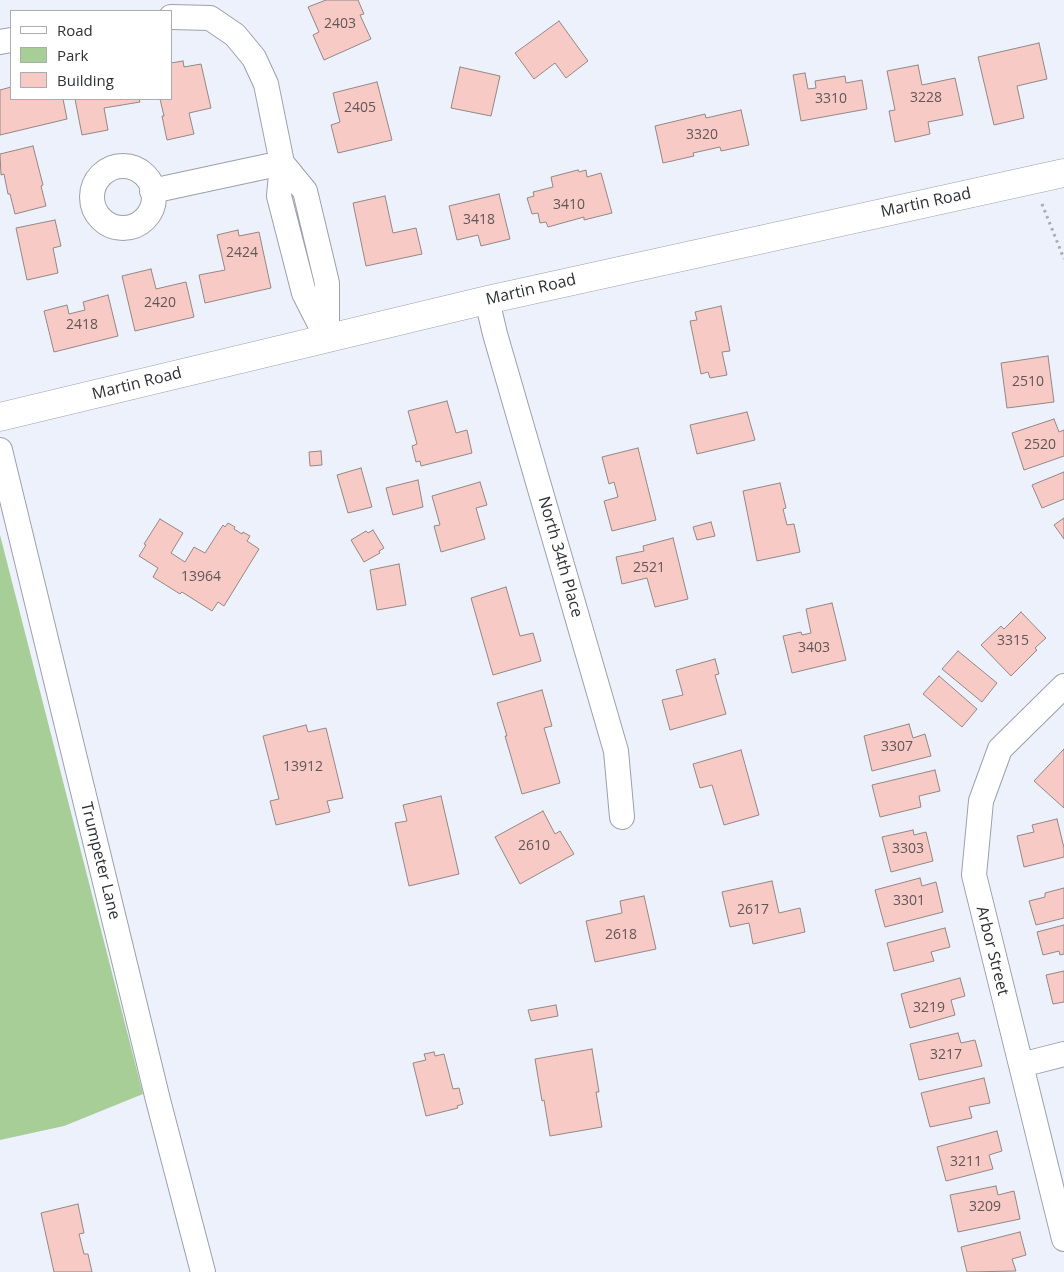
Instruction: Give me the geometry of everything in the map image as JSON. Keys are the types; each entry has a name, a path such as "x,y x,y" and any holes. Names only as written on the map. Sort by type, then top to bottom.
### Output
{"street":[{"path":"172,17 210,18 235,34 254,58 266,84 282,163 306,191 327,283 327,338"},
{"path":"152,191 282,163"},
{"name":"Martin Road","path":"0,417 487,300 1064,173"},
{"name":"North 34th Place","path":"487,300 495,334 616,751 622,817"},
{"name":"Trumpeter Lane","path":"0,450 158,1100 203,1272"},
{"name":"Arbor Street","path":"1064,686 1000,749 982,801 974,875 1064,1239"},
{"path":"1021,1065 1064,1054"}],"path":[{"path":"1042,203 1064,259"}],"green space":[{"path":"0,535 143,1094 64,1126 0,1140"}],"building":[{"path":"326,0 358,0 364,14 360,15 371,39 324,60 313,35 319,32 308,7"},
{"path":"559,21 588,61 566,78 555,63 534,79 515,53"},
{"path":"1039,43 1047,79 1017,86 1024,118 994,125 978,57"},
{"path":"183,61 184,67 201,64 211,108 189,113 194,134 167,140 160,100 172,100 172,63"},
{"path":"918,65 922,85 955,78 963,115 928,122 930,134 895,142 889,111 895,110 887,71"},
{"path":"460,67 500,76 491,116 451,108"},
{"path":"805,73 808,89 816,88 815,81 845,76 846,83 862,80 867,109 801,121 793,75"},
{"path":"377,82 392,140 338,153 331,125 340,122 333,93"},
{"path":"10,87 10,100 63,100 67,119 0,135 0,90"},
{"path":"75,100 139,100 140,102 104,108 108,130 82,135"},
{"path":"741,110 749,145 721,151 720,147 693,153 694,156 663,163 655,126 705,114 706,118"},
{"path":"33,146 43,185 41,186 46,206 15,214 4,174 1,175 0,154"},
{"path":"578,170 579,172 586,170 587,177 601,173 612,213 584,220 584,217 548,227 546,222 540,223 538,213 532,214 527,198 534,196 533,192 553,187 551,177"},
{"path":"499,194 510,239 481,246 478,235 457,240 449,206"},
{"path":"385,196 393,233 416,228 422,254 366,266 353,203"},
{"path":"55,220 61,246 53,248 58,273 27,280 16,228"},
{"path":"238,230 239,236 259,232 271,288 205,303 199,275 225,270 217,235"},
{"path":"151,269 156,289 186,282 194,317 135,331 122,276"},
{"path":"108,295 118,336 54,352 44,311 67,305 69,314 85,310 83,302"},
{"path":"721,306 730,351 722,352 727,375 710,378 708,372 701,374 690,321 697,320 695,312"},
{"path":"1048,356 1054,402 1007,408 1001,363"},
{"path":"447,401 456,433 467,430 472,453 421,466 420,461 416,462 412,446 417,444 408,411"},
{"path":"747,412 755,440 697,454 690,425"},
{"path":"1054,419 1059,432 1064,430 1064,456 1024,470 1012,433"},
{"path":"638,448 656,520 612,531 604,501 618,497 614,482 609,484 602,457"},
{"path":"321,451 322,465 310,466 309,452"},
{"path":"361,468 372,507 348,513 337,475"},
{"path":"1064,472 1064,499 1042,508 1032,485"},
{"path":"418,480 423,507 393,515 386,488"},
{"path":"480,482 487,505 476,508 485,539 441,552 434,526 440,525 432,496"},
{"path":"780,483 786,508 783,509 787,525 794,524 800,552 757,561 743,491"},
{"path":"1064,518 1064,539 1054,525"},
{"path":"160,519 183,533 171,553 185,562 194,547 205,553 223,525 225,527 228,523 242,534 243,532 250,536 247,541 259,549 224,606 218,602 212,611 153,577 158,568 139,556 146,545 144,544"},
{"path":"711,522 715,536 697,540 693,527"},
{"path":"373,530 384,548 379,551 380,553 364,562 351,540 366,531 368,533"},
{"path":"673,538 688,599 655,607 647,578 622,584 616,557 644,551 643,546"},
{"path":"399,564 406,605 377,610 370,570"},
{"path":"506,587 520,636 533,633 541,661 493,675 471,598"},
{"path":"832,603 846,660 792,673 783,636 801,632 802,635 811,633 806,609"},
{"path":"1021,612 1046,638 1035,648 1037,650 1011,676 981,645 1001,626 1004,629"},
{"path":"958,651 997,683 982,702 942,669"},
{"path":"715,659 719,674 715,675 726,714 670,730 662,700 683,695 676,670"},
{"path":"939,676 977,709 962,727 923,694"},
{"path":"542,690 552,726 544,728 560,783 522,794 497,703"},
{"path":"909,724 913,738 925,734 931,756 872,771 864,736"},
{"path":"306,725 308,732 326,728 343,798 327,801 330,812 276,825 270,801 279,799 263,736"},
{"path":"1064,749 1064,808 1034,781"},
{"path":"741,750 759,815 724,825 712,785 700,788 693,764"},
{"path":"935,770 940,791 919,796 921,807 880,817 872,785"},
{"path":"441,796 459,874 409,886 395,823 407,821 403,805"},
{"path":"543,811 555,834 560,831 574,854 520,884 495,837"},
{"path":"1057,819 1064,848 1064,857 1024,867 1017,836 1034,832 1032,825"},
{"path":"913,830 914,835 926,832 933,861 891,872 882,837"},
{"path":"920,878 922,886 936,882 943,912 885,927 875,890"},
{"path":"772,881 779,913 800,908 805,932 753,944 749,923 730,927 722,892"},
{"path":"1064,888 1064,918 1036,925 1029,901 1045,897 1045,893"},
{"path":"644,896 656,949 595,962 586,921 622,913 620,901"},
{"path":"1064,925 1064,954 1060,955 1059,951 1043,955 1037,932"},
{"path":"945,928 950,947 931,952 934,961 894,971 887,943"},
{"path":"1064,971 1064,1002 1053,1004 1046,975"},
{"path":"960,978 965,996 951,1000 955,1015 910,1028 901,994"},
{"path":"556,1005 558,1016 531,1021 528,1010"},
{"path":"958,1033 961,1043 975,1040 982,1066 919,1080 910,1044"},
{"path":"592,1049 599,1092 596,1092 602,1127 550,1136 535,1059"},
{"path":"434,1052 435,1056 444,1054 453,1089 459,1088 463,1104 457,1106 458,1108 426,1116 413,1063 426,1060 424,1054"},
{"path":"984,1078 990,1103 969,1107 972,1118 930,1127 921,1093"},
{"path":"997,1131 1002,1151 989,1155 993,1169 946,1181 937,1147"},
{"path":"996,1186 998,1195 1014,1191 1020,1219 958,1232 950,1195"},
{"path":"78,1204 84,1233 79,1234 84,1254 88,1254 92,1272 54,1272 41,1213"},
{"path":"1020,1232 1026,1255 1012,1259 1016,1271 967,1272 961,1247"}]}
